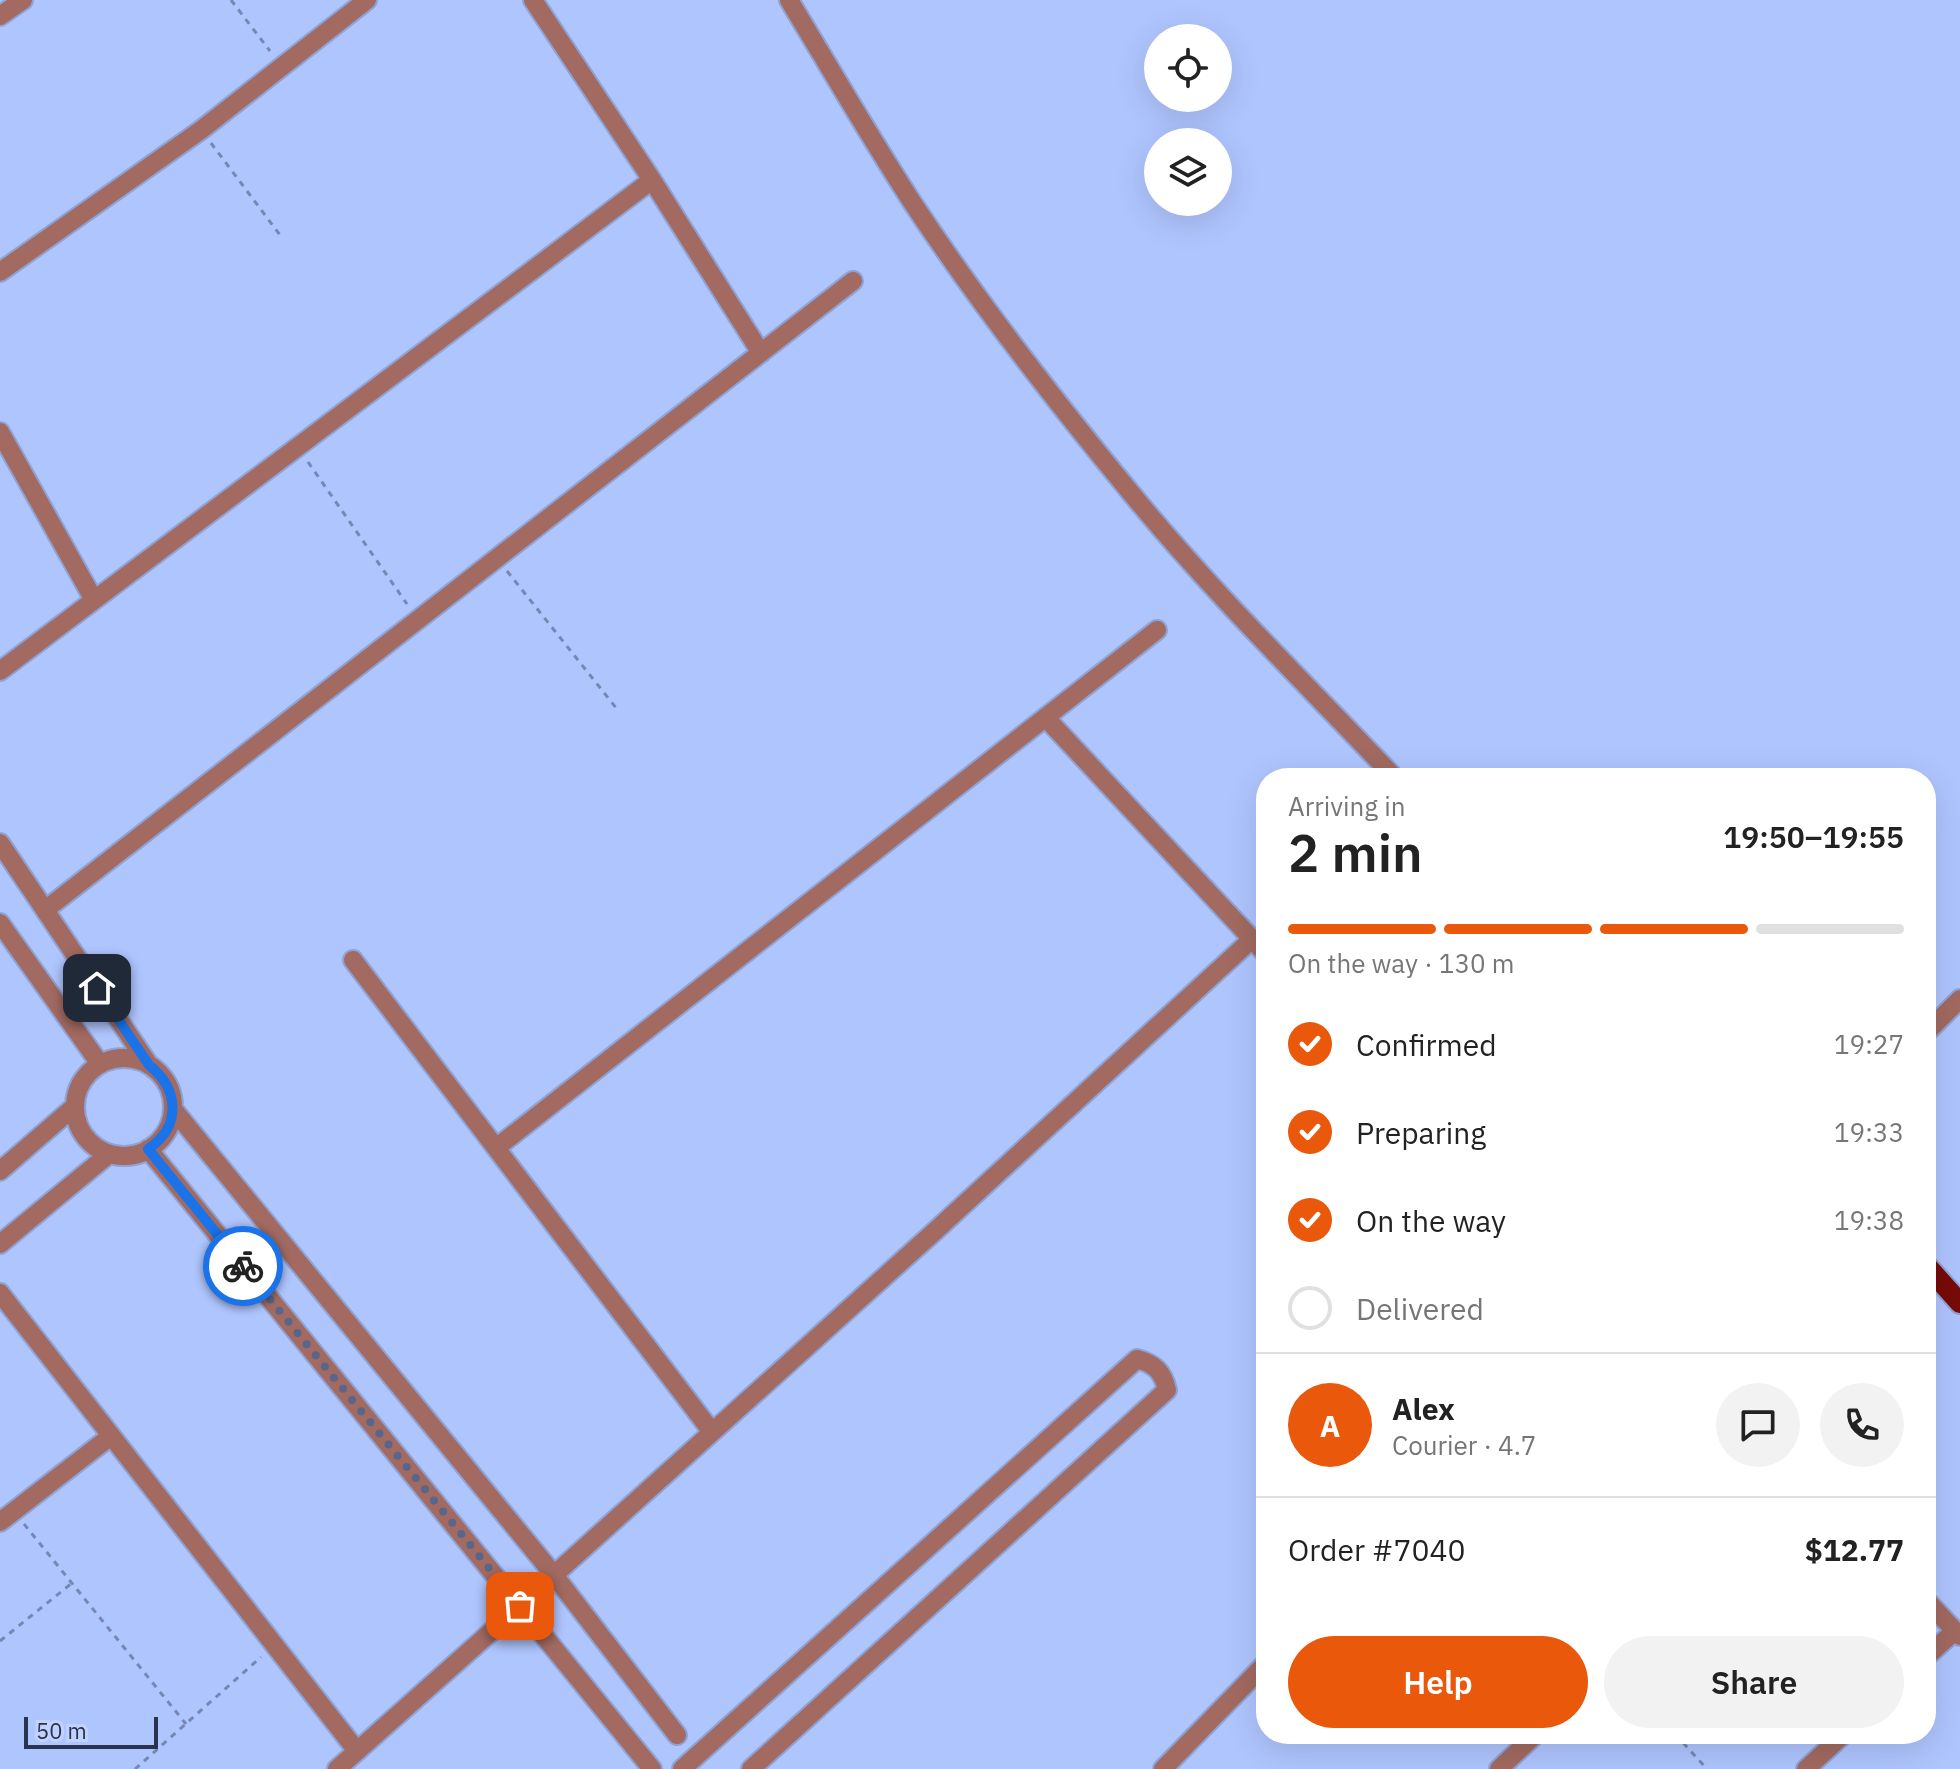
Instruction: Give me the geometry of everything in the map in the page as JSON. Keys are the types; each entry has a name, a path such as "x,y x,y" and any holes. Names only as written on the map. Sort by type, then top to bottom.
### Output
{"main road":[{"path":"1936,1276 1960,1303"}],"street":[{"path":"0,16 23,0"},
{"path":"0,272 201,130 367,0"},
{"path":"533,0 761,353"},
{"path":"789,0 913,204 1093,447 1175,543 1386,768"},
{"path":"0,671 652,180"},
{"path":"45,910 853,281"},
{"path":"0,432 94,600"},
{"path":"496,1148 1157,630"},
{"path":"1046,718 1256,945"},
{"path":"0,843 149,1065"},
{"path":"0,923 7,949 100,1064"},
{"path":"554,1575 1251,940"},
{"path":"353,960 712,1432"},
{"path":"1936,1023 1960,999"},
{"path":"125,1058 149,1065 169,1088 173,1109 168,1128 148,1149 129,1155 109,1154 88,1140 81,1130 76,1118 77,1093 90,1072 112,1059 125,1058"},
{"path":"0,1171 75,1106"},
{"path":"173,1109 554,1575 677,1735"},
{"path":"148,1149 652,1769"},
{"path":"0,1244 109,1154"},
{"path":"0,1293 357,1751"},
{"path":"682,1769 1137,1359 1158,1369 1167,1390 751,1769"},
{"path":"7,1516 111,1436"},
{"path":"337,1769 520,1606"},
{"path":"1936,1611 1957,1634 1936,1650"},
{"path":"1163,1769 1256,1673"},
{"path":"1499,1769 1525,1744"},
{"path":"1806,1769 1833,1744"}],"path":[{"path":"231,0 282,67"},
{"path":"201,130 283,239"},
{"path":"298,447 418,620"},
{"path":"498,558 617,709"},
{"path":"7,1516 72,1583 186,1724"},
{"path":"0,1641 72,1583"},
{"path":"135,1769 274,1645"},
{"path":"1684,1744 1707,1769"}],"way so far":[{"path":"243,1266 520,1606"}],"route":[{"path":"97,988 149,1065 169,1088 173,1104 168,1128 148,1149 243,1266"}]}
